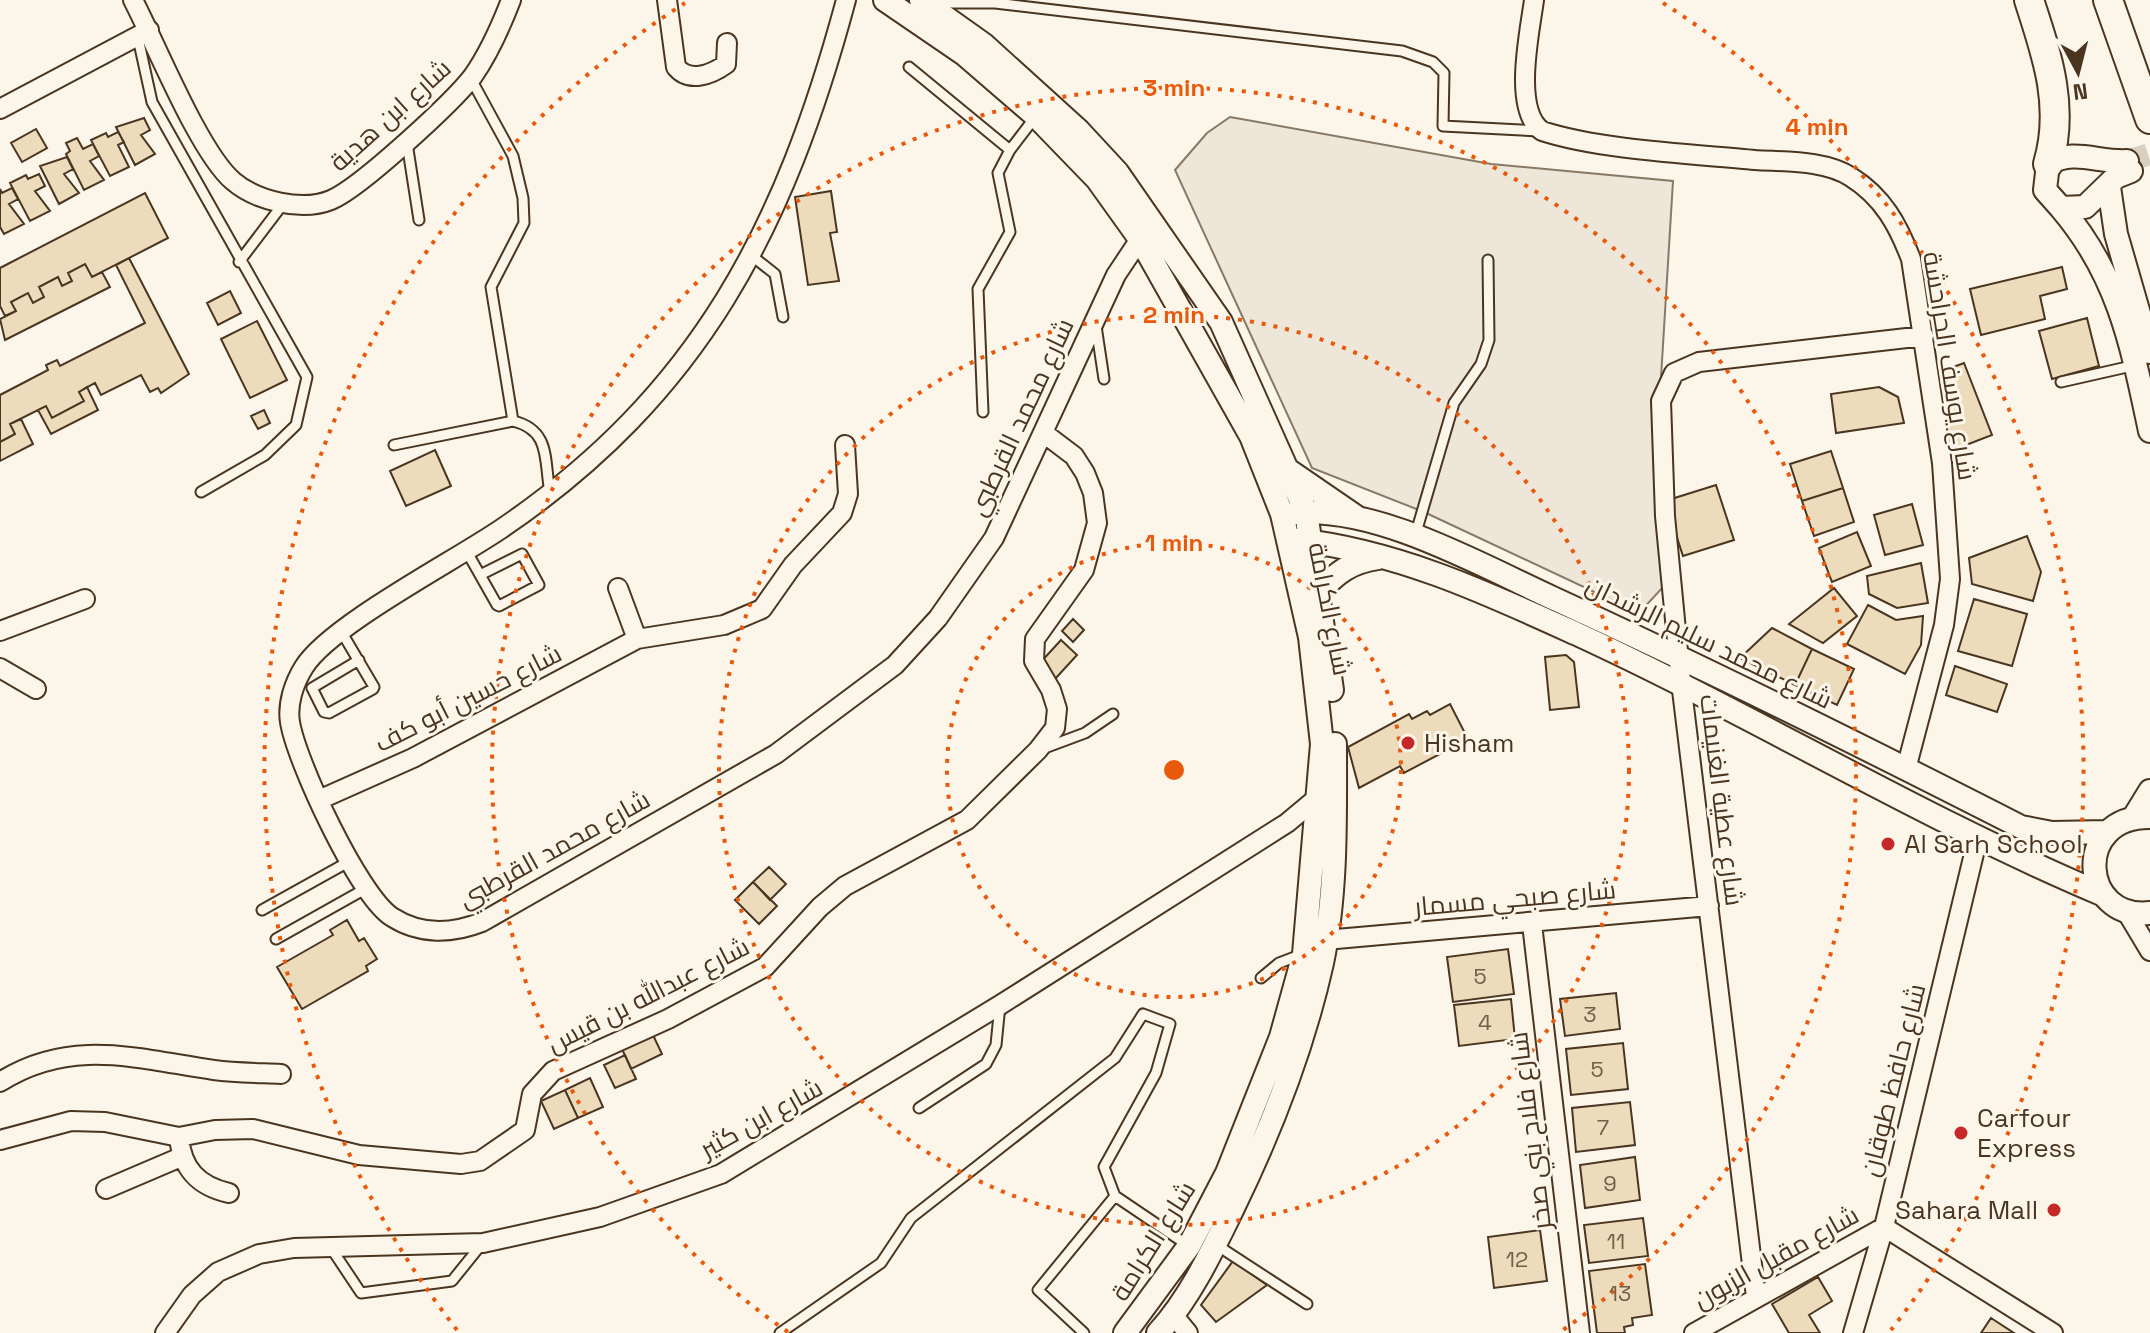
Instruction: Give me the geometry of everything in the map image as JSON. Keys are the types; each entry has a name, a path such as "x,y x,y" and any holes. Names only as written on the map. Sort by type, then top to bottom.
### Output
{"highway":[{"path":"2029,0 2050,69 2056,101 2057,124 2048,164"},
{"path":"2108,0 2150,119"}],"street":[{"name":"شارع ابن هدية","path":"133,0 144,34 202,137 231,179 248,192 284,203 309,205 330,201 354,186 471,79 511,0"},
{"path":"667,0 676,67 682,74 689,77 720,69 726,64 727,43"},
{"name":"شارع محمد القرطبي","path":"846,0 802,144 752,256 719,313 688,354 593,461 550,496 467,552 341,631 305,665 293,688 289,719 297,749 365,889 390,916 410,926 431,931 461,930 482,922 776,754 895,665 938,618 994,538 1045,434 1116,275 1140,239"},
{"name":"شارع الكرامة","path":"885,0 964,54 1036,116 1097,179 1140,239 1251,436 1282,514 1299,541 1319,592 1330,667 1325,940 1300,1045 1275,1115 1181,1324 1158,1333"},
{"path":"1534,0 1524,67 1530,115 1542,131"},
{"name":"شارع الكرامة","path":"923,2 983,44 1045,98 1117,172 1221,322 1306,512 1299,541 1317,682 1326,797 1304,954 1281,1037 1259,1099 1227,1173 1189,1246 1125,1333"},
{"path":"0,109 144,34"},
{"name":"شارع يوسف الحراحشة","path":"1542,131 1682,153 1818,166 1849,175 1888,210 1900,230 1911,259 1924,336 1942,463 1950,579 1944,625 1906,769"},
{"path":"2061,208 2085,207 2129,166 2077,155 2059,157 2048,164 2045,190 2083,233 2113,285 2143,359"},
{"path":"2109,187 2143,359 2150,431"},
{"name":"شارع عطية الغنيمات","path":"1756,1297 1681,682 1663,494 1661,401 1674,373 1699,362 1924,336"},
{"name":"شارع عبدالله بن قيس","path":"0,1140 71,1121 105,1122 179,1137 215,1130 253,1129 359,1155 461,1164 480,1161 525,1130 532,1094 553,1071 668,1019 765,967 820,907 845,886 967,820 1038,750 1055,728 1057,709 1051,690 1034,661 1035,639 1084,570 1097,523 1085,473 1074,456 1045,434"},
{"name":"شارع حسين أبو كف","path":"321,799 413,758 637,639 724,625 762,609 793,565 842,513 848,494 845,445"},
{"path":"1288,470 1359,519"},
{"name":"شارع محمد سليم الرشدان","path":"1282,514 1306,512 1359,519 1415,536 1679,656 2021,827 2052,833 2106,832"},
{"name":"شارع محمد سليم الرشدان","path":"1299,541 1387,557 1469,585 1681,682 1978,837 2104,895 2126,911"},
{"path":"1319,592 1340,570 1360,561 1387,557"},
{"path":"618,588 637,639"},
{"path":"0,631 85,599"},
{"path":"0,668 36,689"},
{"path":"2104,895 2096,880 2093,863 2106,832 2142,817 2150,791"},
{"name":"شارع ابن كثير","path":"165,1333 192,1295 218,1272 259,1254 294,1248 483,1243 600,1217 721,1174 1000,1005 1326,797"},
{"name":"شارع حافظ طوقان","path":"1853,1333 1884,1227 1978,837"},
{"name":"شارع صبحي مسمار","path":"1325,940 1709,906"},
{"path":"2126,911 2150,913"},
{"path":"2126,911 2150,951"},
{"name":"شارع فلاح بني صخر","path":"1532,924 1580,1333"},
{"path":"0,1082 19,1070 47,1060 90,1052 218,1071 281,1074"},
{"path":"179,1137 181,1157 201,1184 229,1193"},
{"path":"106,1189 181,1157"},
{"path":"1884,1227 2053,1333"},
{"name":"شارع مقبل الزبون","path":"1694,1333 1884,1227"}],"lane":[{"path":"923,2 995,3 1402,51 1433,62 1444,73 1443,126 1542,131"},
{"path":"144,34 152,102 239,262 307,377 296,425 265,455 201,492"},
{"path":"909,67 1010,150"},
{"path":"471,79 513,156 523,198 524,223 491,287 513,421"},
{"path":"983,412 978,289 1010,232 998,173 1010,150 1036,116"},
{"path":"407,140 419,220"},
{"path":"239,262 284,203"},
{"path":"752,256 775,274 783,317"},
{"path":"1415,536 1454,403 1481,364 1489,340 1488,260"},
{"path":"1095,319 1104,379"},
{"path":"2061,382 2143,359"},
{"path":"394,445 513,421 528,424 541,436 550,496"},
{"path":"467,552 480,575 499,606 539,585 522,554 480,575"},
{"path":"341,631 359,660 373,689 329,713 324,712 312,688 359,660"},
{"path":"1038,750 1085,733 1113,714"},
{"path":"262,910 350,861"},
{"path":"276,939 365,889"},
{"path":"1261,978 1279,963 1304,954"},
{"path":"919,1108 986,1064 996,1045 1000,1005"},
{"path":"780,1333 881,1263 911,1218 1115,1058 1143,1014 1170,1024 1156,1073 1104,1167 1115,1196 1189,1246"},
{"path":"1084,1333 1038,1290 1115,1196"},
{"path":"331,1248 361,1293 452,1281 483,1243"},
{"path":"1215,1244 1307,1304"}],"shaded area":[{"path":"1230,117 1491,164 1673,181 1658,427 1665,585 1639,613 1424,512 1312,468 1175,170 1207,133"}],"building":[{"path":"144,118 150,130 141,135 155,154 135,165 116,127"},
{"path":"36,129 47,148 22,162 11,143"},
{"path":"118,132 124,142 118,145 129,167 110,176 91,140 106,133 108,137"},
{"path":"77,138 83,149 93,144 99,156 90,161 104,180 84,190 66,154 70,151 66,143"},
{"path":"67,157 73,169 64,174 79,193 59,204 40,166"},
{"path":"39,174 45,186 35,191 50,211 30,221 10,183 26,175 28,179"},
{"path":"12,188 18,199 9,204 24,224 4,234 0,227 0,189 2,193"},
{"path":"831,191 837,232 830,233 839,281 808,285 795,197"},
{"path":"145,193 168,238 92,277 85,264 68,273 72,281 62,286 58,277 39,287 44,297 33,303 28,293 11,302 16,311 5,316 0,306 0,268"},
{"path":"129,258 189,374 161,393 158,388 150,392 141,375 101,395 95,383 79,392 84,401 52,418 46,406 10,424 15,434 0,442 0,395 48,370 46,365 57,360 60,366 145,323 116,265"},
{"path":"85,264 92,277 102,272 110,287 5,340 0,319 16,311 11,302 28,293 33,303 44,297 39,287 58,277 62,286 72,281 68,273"},
{"path":"2062,267 2067,289 2040,296 2045,319 1981,335 1970,289"},
{"path":"230,291 241,313 218,325 207,303"},
{"path":"2087,318 2099,366 2052,379 2039,331"},
{"path":"257,321 287,380 250,398 221,339"},
{"path":"1964,363 1992,435 1948,452 1937,373"},
{"path":"87,387 98,410 51,434 38,410 46,406 52,418 84,401 79,392"},
{"path":"1879,387 1898,397 1904,423 1836,433 1831,394"},
{"path":"264,410 270,423 258,429 251,416"},
{"path":"21,419 33,444 0,461 0,442 15,434 10,424"},
{"path":"435,450 451,486 406,506 390,471"},
{"path":"1831,451 1843,488 1802,501 1790,464"},
{"path":"1716,485 1734,540 1683,556 1665,501"},
{"path":"1843,488 1854,522 1814,536 1802,501"},
{"path":"1912,504 1923,545 1885,555 1874,515"},
{"path":"1857,532 1871,566 1832,582 1819,548"},
{"path":"2027,536 2041,572 2033,601 1972,584 1969,558"},
{"path":"1921,563 1928,603 1897,608 1869,594 1867,576"},
{"path":"1834,588 1857,616 1823,643 1789,624"},
{"path":"1974,599 2027,614 2012,666 1958,651"},
{"path":"1868,605 1896,620 1923,616 1921,645 1905,674 1847,644"},
{"path":"1073,619 1084,630 1073,642 1062,631"},
{"path":"1772,628 1812,649 1795,685 1740,658"},
{"path":"1061,640 1077,655 1055,679 1039,664"},
{"path":"1812,649 1854,669 1837,705 1795,685"},
{"path":"1566,655 1574,662 1579,707 1550,710 1545,657"},
{"path":"1955,666 2007,684 1997,712 1946,695"},
{"name":"Hisham","path":"1450,704 1468,739 1404,773 1400,766 1359,788 1348,747 1409,714 1412,719 1427,711 1430,715"},
{"path":"769,867 786,884 770,900 753,882"},
{"path":"753,882 777,906 759,924 735,900"},
{"path":"347,920 359,941 364,938 377,959 366,966 368,971 302,1009 277,967 333,935 330,930"},
{"path":"1508,949 1514,994 1453,1002 1447,957"},
{"path":"1616,993 1620,1029 1565,1036 1560,999"},
{"path":"1511,999 1515,1039 1459,1046 1454,1005"},
{"path":"653,1035 662,1054 631,1069 622,1049"},
{"path":"1623,1043 1628,1089 1571,1095 1566,1049"},
{"path":"625,1055 636,1079 615,1088 604,1065"},
{"path":"590,1078 603,1107 578,1118 565,1090"},
{"path":"565,1090 578,1118 554,1129 541,1101"},
{"path":"1630,1102 1635,1145 1576,1152 1572,1108"},
{"path":"1635,1157 1640,1200 1585,1208 1580,1165"},
{"path":"1643,1218 1648,1256 1589,1263 1584,1225"},
{"path":"1540,1230 1547,1281 1494,1288 1488,1237"},
{"path":"1233,1261 1267,1285 1216,1322 1201,1305"},
{"path":"1645,1264 1652,1315 1632,1318 1633,1325 1624,1327 1625,1333 1597,1333 1589,1271"},
{"path":"1818,1277 1832,1301 1809,1315 1820,1333 1789,1333 1772,1304"},
{"path":"1991,1318 2014,1333 1981,1333"}],"tunnel":[{"path":"2127,161 2150,154"}],"place":[{"name":"Hisham","path":"1408,743"},
{"name":"Al Sarh School","path":"1888,844"},
{"name":"Carfour Express","path":"1961,1133"},
{"name":"Sahara Mall","path":"2054,1210"}]}
